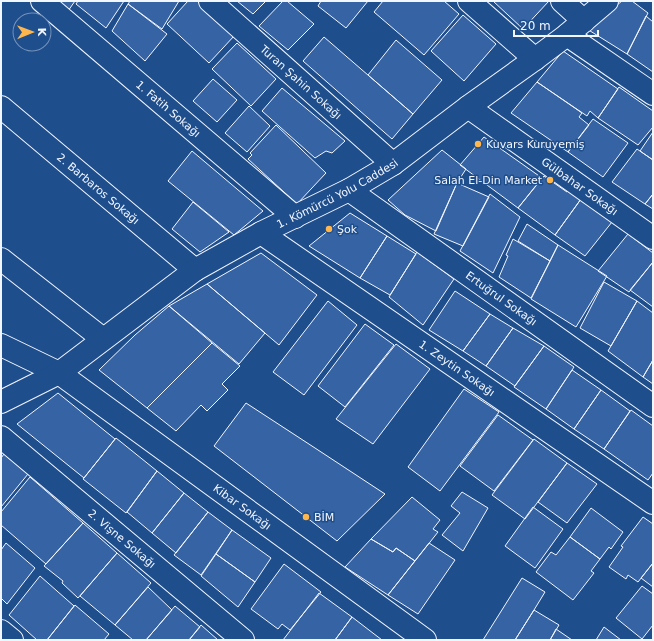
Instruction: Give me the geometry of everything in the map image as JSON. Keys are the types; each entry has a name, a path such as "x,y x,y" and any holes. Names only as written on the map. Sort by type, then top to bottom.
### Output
{"street":[{"name":"1. Fatih Sokağı","path":"42,1 295,217"},
{"name":"Turan Şahin Sokağı","path":"210,1 392,164"},
{"path":"469,1 536,59"},
{"path":"562,1 584,21"},
{"name":"1. Kömürcü Yolu Caddesi","path":"1,402 59,373 195,270 261,233 349,190 392,164 468,106 536,59 607,1"},
{"path":"567,35 653,94"},
{"name":"Gülbahar Sokağı","path":"468,106 653,238"},
{"name":"2. Barbaros Sokağı","path":"1,107 195,270"},
{"name":"Ertuğrul Sokağı","path":"349,190 653,406"},
{"name":"1. Zeytin Sokağı","path":"261,233 653,503"},
{"path":"1,259 103,339"},
{"name":"Kibar Sokağı","path":"1,345 59,373 425,640"},
{"name":"2. Vişne Sokağı","path":"1,437 243,640"},
{"path":"1,631 12,640"}],"building":[{"path":"57,1 75,1 68,11"},
{"path":"78,1 124,1 106,28 76,4"},
{"path":"130,1 179,1 162,29 128,4"},
{"path":"188,1 197,1 235,35 209,63 167,24"},
{"path":"237,1 266,1 253,14"},
{"path":"283,1 287,1 314,24 288,50 259,26"},
{"path":"321,1 368,1 346,28 318,6"},
{"path":"383,1 444,1 459,14 424,55 374,12"},
{"path":"493,1 549,1 523,29"},
{"path":"622,1 632,1 648,13 627,54 587,29"},
{"path":"128,4 167,34 145,61 112,31"},
{"path":"463,15 496,44 464,81 431,51"},
{"path":"646,16 653,22 653,72 627,54"},
{"path":"324,37 413,114 392,139 303,61"},
{"path":"396,40 442,80 413,114 368,75"},
{"path":"237,43 276,79 251,106 212,69"},
{"path":"563,51 618,89 598,118 590,111 587,116 537,82"},
{"path":"213,79 237,100 217,122 193,101"},
{"path":"537,82 582,113 579,117 589,125 568,152 511,113"},
{"path":"619,87 653,111 653,127 638,145 598,118"},
{"path":"282,88 345,141 332,153 326,151 315,158 262,111"},
{"path":"249,106 270,126 247,152 225,133"},
{"path":"593,119 628,143 603,177 568,152"},
{"path":"276,125 326,173 297,204 248,159 252,155 250,153"},
{"path":"653,132 653,160 640,151"},
{"path":"484,137 542,178 518,208 460,165"},
{"path":"637,149 653,160 653,194 645,204 612,182"},
{"path":"442,150 466,169 457,183 436,231 405,215 388,200"},
{"path":"192,151 263,211 234,235 168,181"},
{"path":"544,176 567,192 569,190 581,199 555,235 518,208"},
{"path":"457,183 489,197 463,246 434,234"},
{"path":"490,194 520,217 493,273 460,251"},
{"path":"653,194 653,209 645,204"},
{"path":"581,199 612,222 585,256 555,235"},
{"path":"193,202 229,232 200,252 172,229"},
{"path":"350,213 387,236 360,278 309,246"},
{"path":"527,224 558,245 550,261 518,241"},
{"path":"628,234 653,253 653,262 629,292 598,271"},
{"path":"387,236 416,254 390,295 360,278"},
{"path":"513,239 550,261 531,298 499,277"},
{"path":"558,245 607,276 576,327 531,299"},
{"path":"417,252 454,279 423,325 389,297"},
{"path":"261,253 317,295 279,345 207,284"},
{"path":"653,262 653,307 630,290"},
{"path":"604,282 637,301 611,346 580,328"},
{"path":"207,284 265,333 239,364 169,306"},
{"path":"455,291 490,314 463,351 429,330"},
{"path":"328,301 357,325 304,395 273,372"},
{"path":"637,301 653,313 653,360 643,377 608,351"},
{"path":"169,306 212,343 147,408 99,370 135,335"},
{"path":"490,314 513,328 486,366 463,351"},
{"path":"365,324 394,345 345,407 318,386"},
{"path":"513,328 544,346 515,386 486,366"},
{"path":"212,343 240,366 222,384 228,390 207,411 201,405 176,431 147,408"},
{"path":"396,344 430,369 373,444 336,419"},
{"path":"544,346 574,367 546,409 514,387"},
{"path":"653,360 653,384 643,377"},
{"path":"572,370 601,390 574,429 546,409"},
{"path":"464,389 499,412 440,491 408,467"},
{"path":"601,390 630,411 604,449 574,429"},
{"path":"58,393 115,439 84,478 17,424"},
{"path":"246,403 385,494 337,541 214,446"},
{"path":"631,410 653,426 653,473 648,480 604,449"},
{"path":"498,415 533,440 494,491 460,466"},
{"path":"116,438 157,471 126,513 83,479"},
{"path":"534,439 567,463 525,519 492,495"},
{"path":"4,454 28,474 1,507 1,458"},
{"path":"567,463 597,484 567,523 538,502"},
{"path":"157,471 184,493 152,533 127,512"},
{"path":"30,477 83,523 46,564 1,525 1,512"},
{"path":"462,492 488,508 463,551 442,535 460,513 451,506"},
{"path":"184,493 208,512 176,553 152,533"},
{"path":"412,497 440,520 433,529 438,532 415,561 396,548 393,552 371,539"},
{"path":"533,507 563,529 535,568 505,546"},
{"path":"591,508 623,532 611,549 609,547 600,559 570,537"},
{"path":"208,512 232,530 201,575 174,555"},
{"path":"643,517 653,524 653,563 638,582 628,575 626,579 609,567 623,547 621,546"},
{"path":"83,523 117,553 78,598 62,583 63,581 44,566"},
{"path":"232,530 271,558 255,582 216,554"},
{"path":"570,537 600,559 591,571 594,573 573,600 536,572 551,552 556,555"},
{"path":"371,539 393,552 396,548 415,561 388,595 345,567"},
{"path":"6,543 35,568 7,604 1,598 1,550"},
{"path":"429,543 455,560 418,614 388,595"},
{"path":"117,553 151,583 115,625 80,596"},
{"path":"216,554 255,582 238,607 201,576"},
{"path":"653,563 653,587 641,578"},
{"path":"284,564 321,592 290,630 282,624 278,629 251,609"},
{"path":"40,576 74,606 47,640 37,640 9,615"},
{"path":"522,578 545,592 534,610 515,640 483,640"},
{"path":"642,586 653,594 653,625 642,639 616,618"},
{"path":"148,587 172,610 146,640 133,640 115,625"},
{"path":"319,593 352,617 335,640 283,640"},
{"path":"75,605 109,634 104,640 47,640"},
{"path":"175,606 200,627 189,640 146,640"},
{"path":"534,610 559,625 550,640 515,640"},
{"path":"352,617 382,640 335,640"},
{"path":"201,625 218,640 189,640"},
{"path":"604,627 621,640 596,640"},
{"path":"556,629 572,640 550,640"}],"place":[{"name":"Kuvars Kuruyemiş","path":"478,144"},
{"name":"Salah El-Din Market","path":"550,180"},
{"name":"Şok","path":"329,229"},
{"name":"BİM","path":"306,517"}]}
